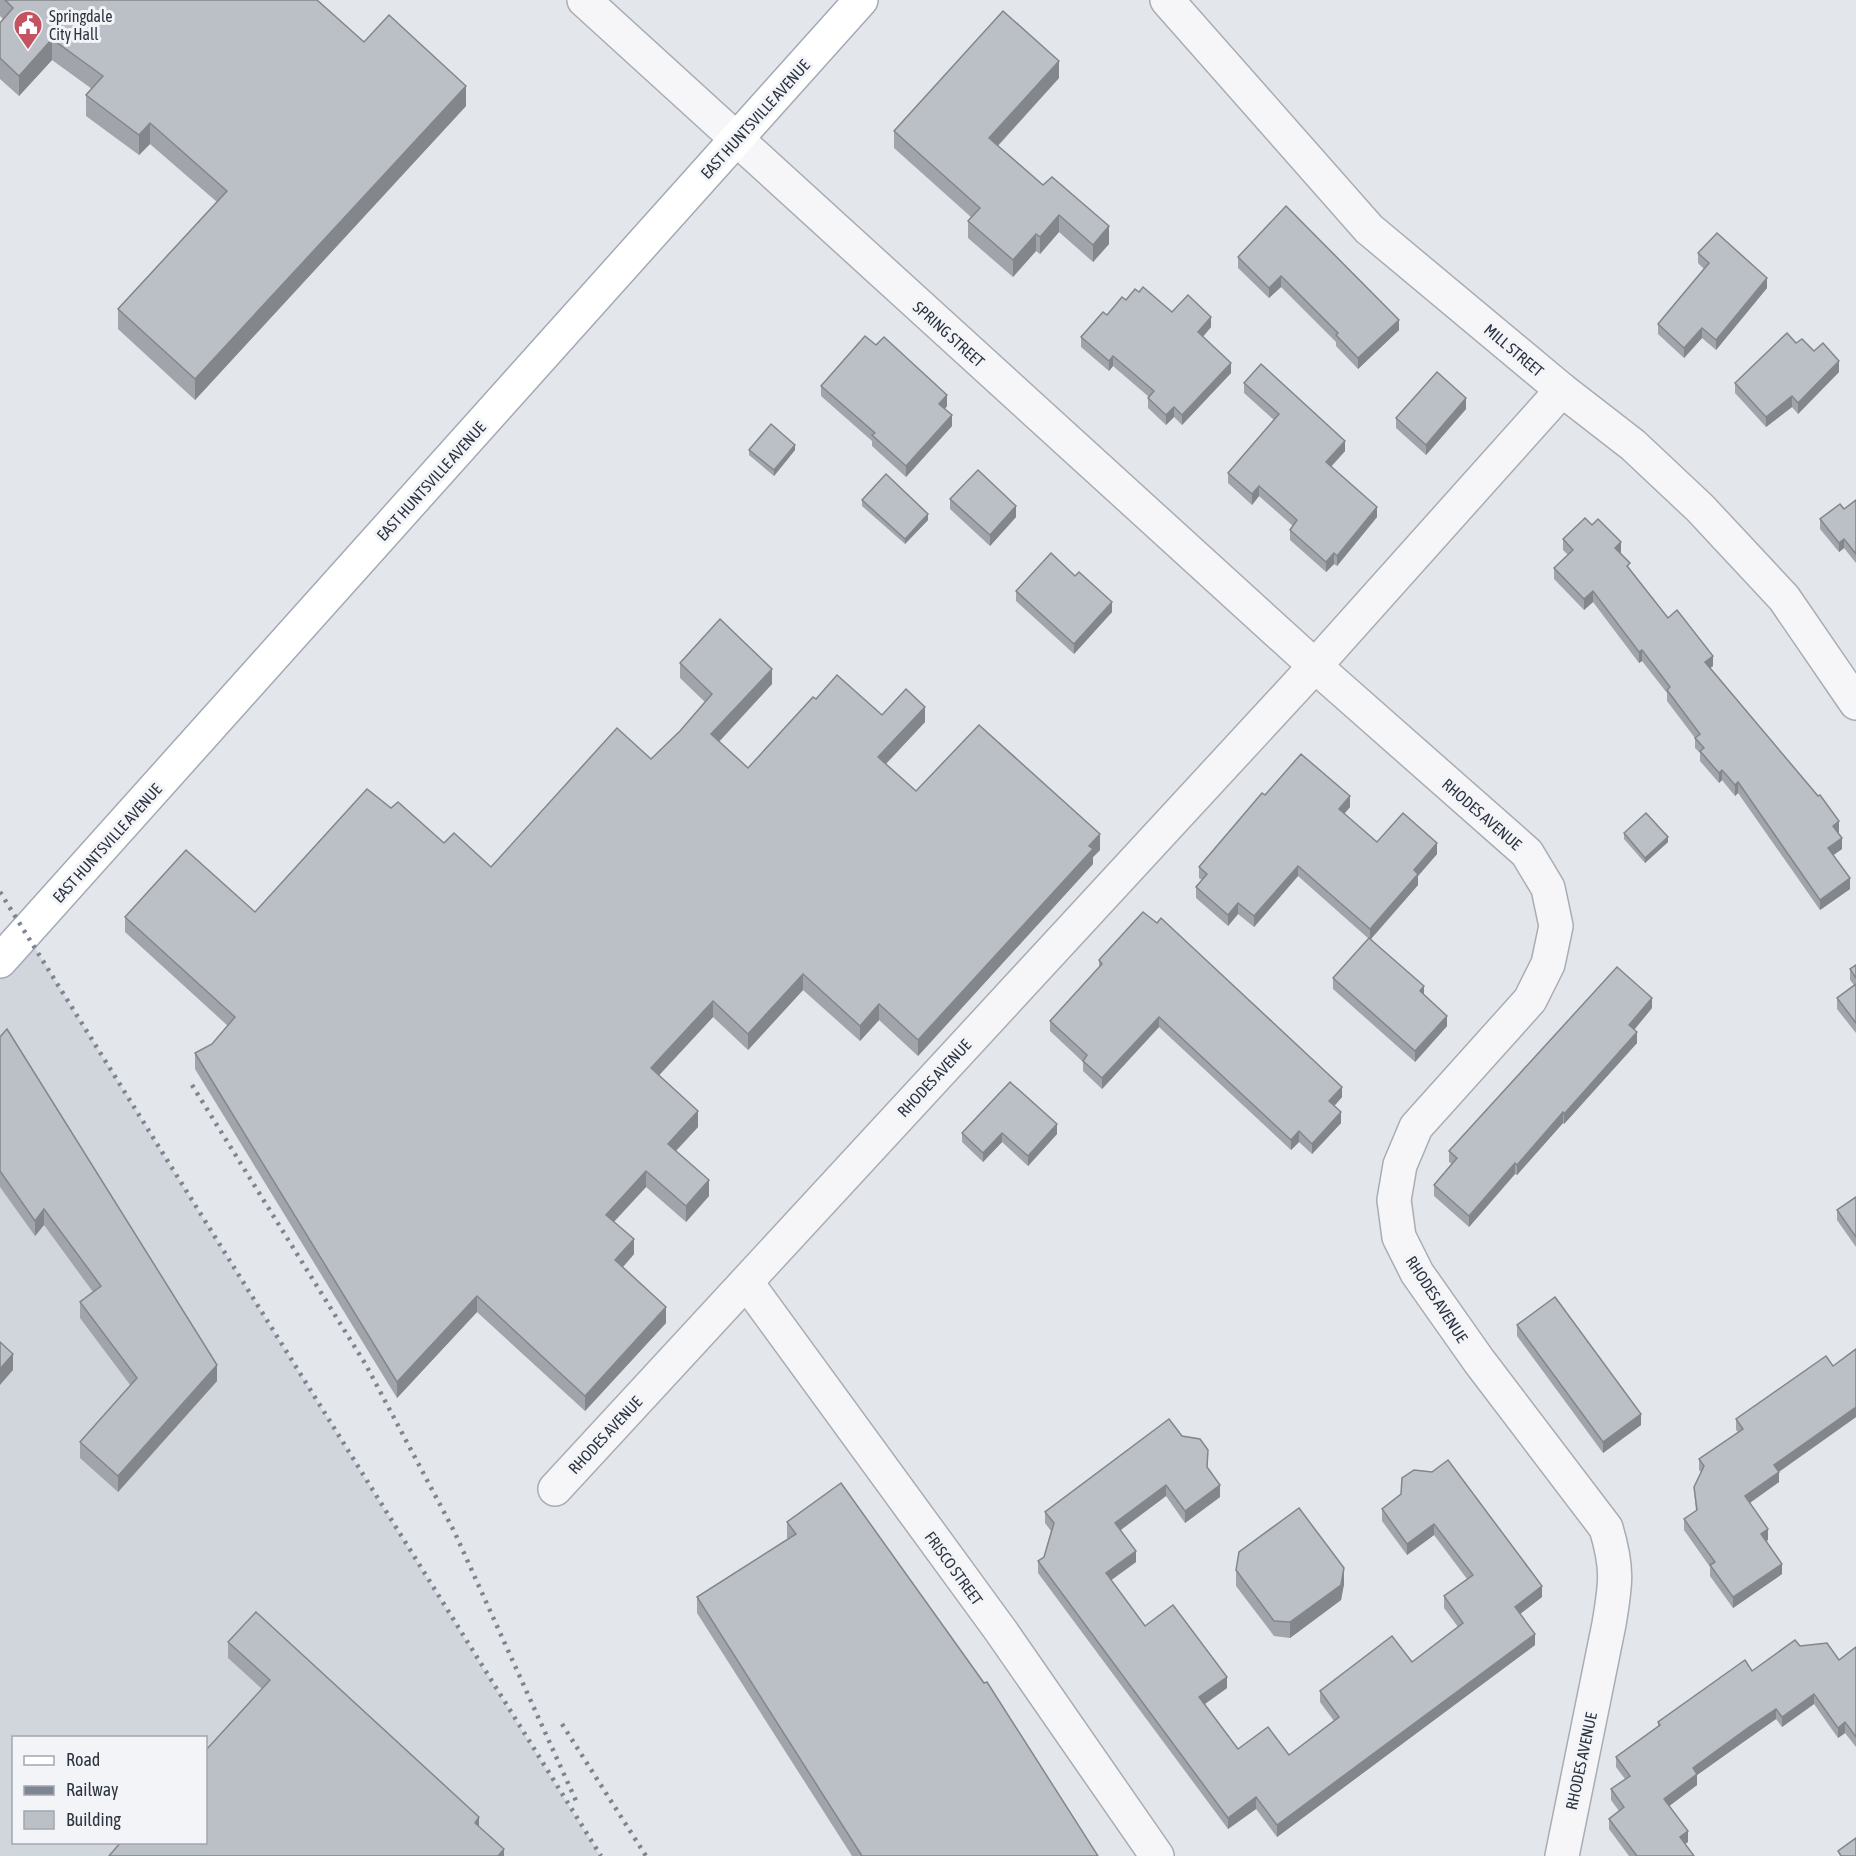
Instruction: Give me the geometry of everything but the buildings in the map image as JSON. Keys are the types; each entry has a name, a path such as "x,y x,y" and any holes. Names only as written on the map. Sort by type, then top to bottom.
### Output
{"main road":[{"name":"EAST HUNTSVILLE AVENUE","path":"0,961 861,0"}],"street":[{"name":"SPRING STREET","path":"584,0 1315,666"},
{"name":"MILL STREET","path":"1167,0 1369,229 1562,390 1633,446 1723,533 1784,598 1856,703"},
{"name":"RHODES AVENUE","path":"555,1489 1315,666 1562,390"},
{"name":"RHODES AVENUE","path":"1315,666 1527,853 1548,888 1550,897 1556,926 1548,964 1530,1000 1416,1127 1401,1165 1394,1200 1399,1238 1417,1273 1479,1361 1606,1528 1616,1561 1615,1591 1609,1624 1562,1856"},
{"name":"FRISCO STREET","path":"747,1282 1001,1632 1157,1856"}],"shaded area":[{"path":"26,934 600,1856 0,1856 0,961"}],"railway":[{"path":"0,892 601,1856"},
{"path":"192,1085 366,1365 454,1531 577,1803"},
{"path":"562,1724 646,1856"}],"place":[{"name":"Springdale City Hall","path":"28,50"}]}
